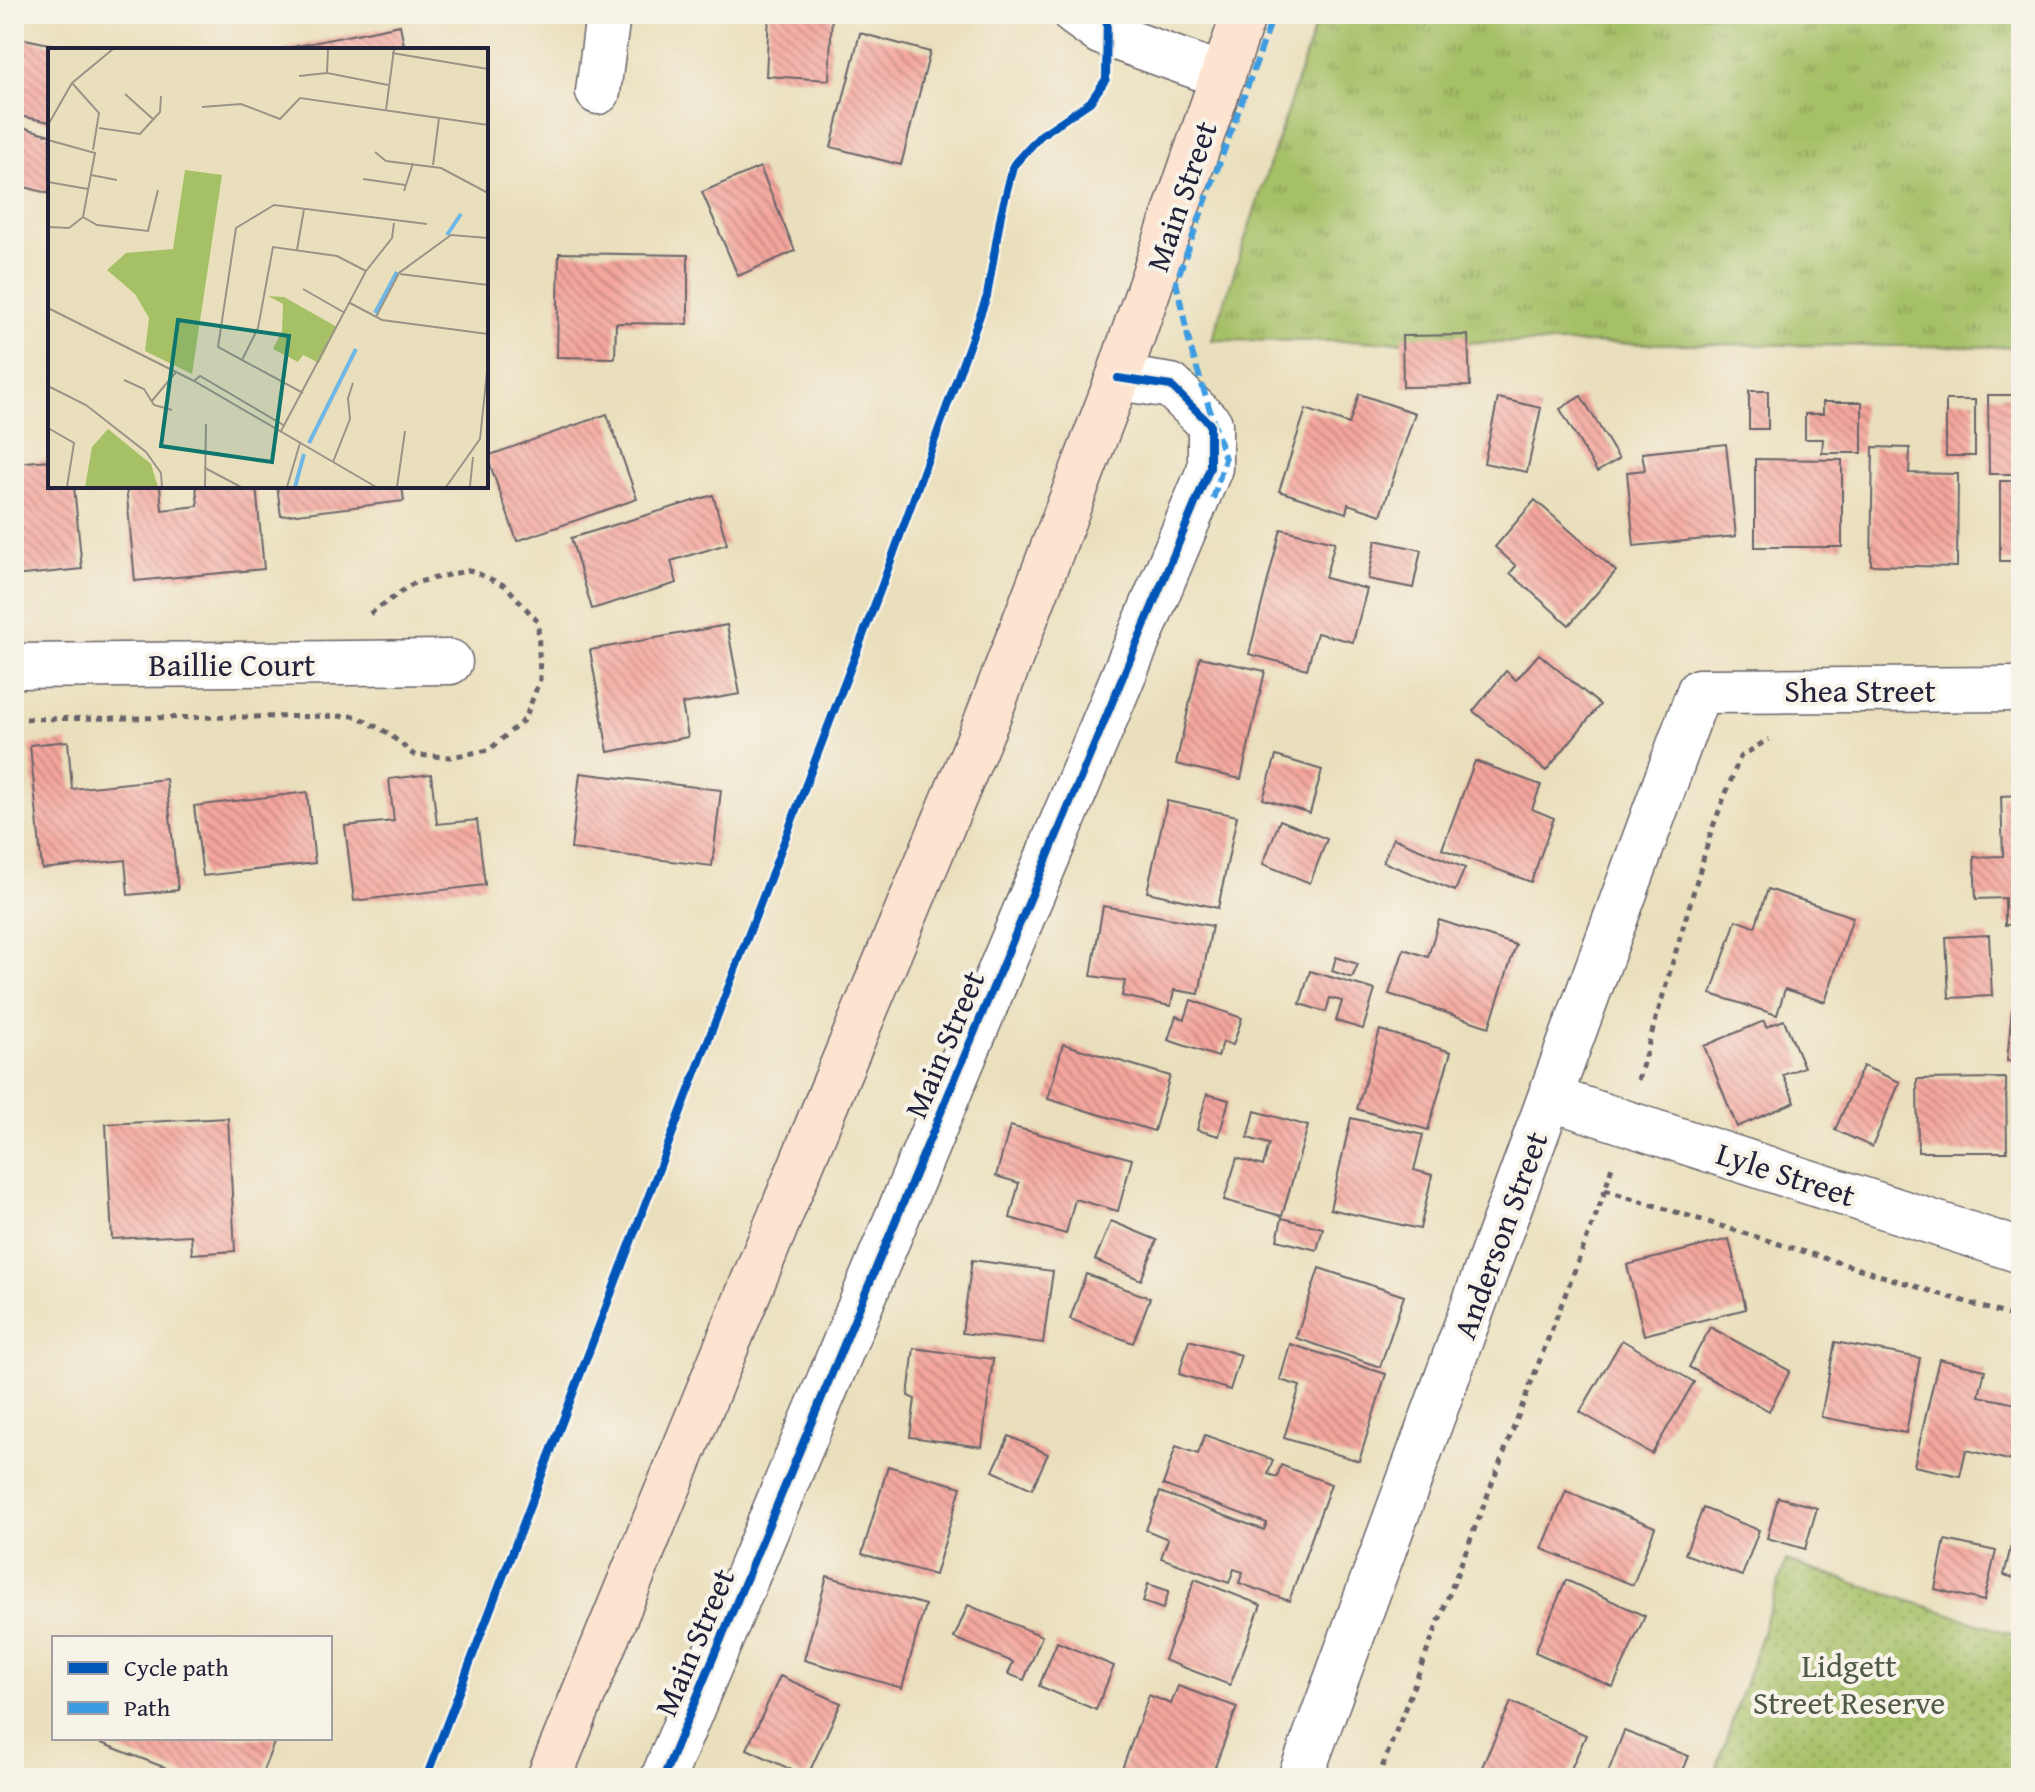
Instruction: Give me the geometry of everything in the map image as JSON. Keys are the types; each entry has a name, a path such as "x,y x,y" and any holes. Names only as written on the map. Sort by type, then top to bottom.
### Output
{"main road":[{"name":"Main Street","path":"549,1778 986,722 1118,378 1244,14"}],"street":[{"path":"598,92 608,14"},
{"path":"1075,14 1100,32 1223,76"},
{"name":"Main Street","path":"663,1778 1210,468 1210,424 1171,386 1118,378"},
{"name":"Baillie Court","path":"14,666 450,662"},
{"name":"Shea Street","path":"1699,691 2021,689"},
{"name":"Anderson Street","path":"1300,1778 1699,691"},
{"name":"Lyle Street","path":"1550,1098 2021,1251"}],"path":[{"path":"1378,1778 1605,1190 1712,829 1740,757 1773,736"},
{"path":"1605,1190 2021,1319"}],"green space":[{"path":"1319,14 2021,14 2021,347 1212,340"},
{"name":"Lidgett Street Reserve","path":"1786,1561 2021,1637 2021,1778 1713,1778"}],"building":[{"path":"769,14 832,14 829,80 766,76"},
{"path":"400,25 405,48 288,48"},
{"path":"860,33 930,52 901,165 831,147"},
{"path":"20,38 68,48 48,48 48,122 14,115 14,71"},
{"path":"15,125 48,134 48,193 14,184"},
{"path":"760,167 795,251 738,276 702,192"},
{"path":"559,253 688,255 688,324 616,323 615,358 557,357"},
{"path":"1468,335 1470,386 1403,387 1402,336"},
{"path":"1749,391 1768,391 1768,429 1749,429"},
{"path":"1359,394 1415,413 1381,515 1348,504 1346,513 1279,491 1306,409 1349,424"},
{"path":"1988,395 2021,395 2021,474 1989,474"},
{"path":"1581,396 1619,459 1597,472 1560,409"},
{"path":"1498,398 1541,408 1527,472 1484,463"},
{"path":"1946,400 1975,400 1975,456 1946,456"},
{"path":"1823,402 1862,402 1862,453 1822,453 1823,439 1805,439 1805,414 1823,414"},
{"path":"607,414 637,499 517,541 488,456"},
{"path":"1726,444 1736,536 1634,546 1627,472 1645,470 1642,453"},
{"path":"1873,447 1910,448 1909,473 1958,474 1957,567 1871,565"},
{"path":"1755,459 1842,460 1842,547 1755,547"},
{"path":"48,460 48,488 74,488 82,569 14,576 14,508 18,508 14,463"},
{"path":"2000,481 2021,481 2021,561 2000,561"},
{"path":"126,488 160,488 162,510 198,506 196,488 256,488 264,569 135,581"},
{"path":"277,488 402,488 404,501 281,516"},
{"path":"713,495 727,544 671,561 677,583 592,609 571,538"},
{"path":"1535,500 1616,571 1569,625 1510,573 1516,566 1495,547"},
{"path":"1281,529 1335,542 1325,578 1367,589 1353,642 1317,633 1307,669 1249,654"},
{"path":"1376,540 1421,550 1413,588 1368,579"},
{"path":"727,625 740,694 682,704 688,737 608,752 590,650"},
{"path":"1539,654 1600,705 1546,771 1473,711 1506,671 1516,680"},
{"path":"1200,657 1265,671 1241,779 1176,764"},
{"path":"68,741 72,789 166,779 178,890 128,895 125,860 42,869 30,745"},
{"path":"1276,756 1322,770 1310,813 1263,799"},
{"path":"1475,761 1541,785 1532,809 1554,818 1531,882 1442,849"},
{"path":"580,773 721,790 712,866 571,849"},
{"path":"431,774 437,824 477,820 485,885 354,901 345,826 394,821 389,779"},
{"path":"307,792 315,863 203,876 194,806"},
{"path":"2021,795 2021,924 2005,925 2005,898 1976,899 1974,857 2003,856 2001,796"},
{"path":"1167,801 1237,816 1218,908 1147,892"},
{"path":"1280,820 1327,839 1310,883 1263,864"},
{"path":"1393,838 1465,868 1455,891 1383,862"},
{"path":"1768,889 1853,917 1825,1002 1785,989 1777,1015 1711,994 1736,920 1755,927"},
{"path":"1103,906 1212,926 1199,994 1174,990 1171,1006 1122,996 1125,981 1091,976"},
{"path":"1439,920 1516,945 1489,1027 1389,994 1404,949 1428,957"},
{"path":"1989,935 1992,996 1949,998 1946,937"},
{"path":"1336,957 1358,964 1352,978 1332,971"},
{"path":"1310,971 1375,990 1363,1029 1336,1021 1342,1001 1330,998 1326,1012 1300,1004"},
{"path":"1191,1000 1242,1018 1233,1045 1223,1042 1218,1057 1168,1040 1176,1016 1185,1019"},
{"path":"2012,1009 2021,1010 2021,1063 2007,1061"},
{"path":"1784,1020 1804,1067 1783,1075 1795,1102 1737,1127 1704,1046 1764,1021 1766,1027"},
{"path":"1380,1030 1451,1052 1428,1130 1357,1109"},
{"path":"1063,1044 1170,1076 1154,1131 1048,1099"},
{"path":"1863,1066 1900,1082 1872,1147 1835,1130"},
{"path":"2006,1078 2007,1152 1918,1152 1917,1079"},
{"path":"1207,1094 1229,1100 1219,1136 1197,1130"},
{"path":"1255,1111 1308,1126 1282,1216 1224,1200 1237,1158 1263,1166 1269,1144 1248,1138"},
{"path":"228,1118 235,1251 192,1254 191,1235 112,1239 106,1124"},
{"path":"1351,1118 1423,1135 1414,1170 1432,1175 1420,1229 1330,1209"},
{"path":"1010,1126 1132,1159 1118,1211 1075,1199 1066,1234 1010,1218 1019,1183 996,1176"},
{"path":"1282,1218 1323,1228 1317,1250 1277,1240"},
{"path":"1111,1221 1157,1240 1141,1280 1095,1260"},
{"path":"1729,1239 1746,1309 1644,1335 1627,1265"},
{"path":"972,1260 1053,1271 1043,1343 962,1333"},
{"path":"1319,1268 1404,1296 1380,1367 1296,1338"},
{"path":"1086,1274 1150,1298 1133,1343 1070,1319"},
{"path":"1710,1327 1790,1371 1769,1411 1689,1367"},
{"path":"1189,1340 1241,1355 1230,1390 1179,1374"},
{"path":"1622,1340 1694,1382 1652,1454 1580,1412"},
{"path":"1835,1342 1920,1358 1906,1433 1821,1417"},
{"path":"1290,1344 1386,1374 1359,1461 1284,1438 1300,1386 1280,1380"},
{"path":"914,1348 993,1359 982,1447 910,1437 915,1399 908,1396"},
{"path":"1939,1359 1985,1370 1979,1396 2021,1405 2021,1463 1966,1450 1960,1476 1914,1466"},
{"path":"1205,1435 1273,1460 1268,1474 1277,1477 1281,1465 1331,1484 1289,1601 1239,1583 1243,1572 1234,1569 1229,1583 1161,1558 1168,1539 1146,1530 1160,1492 1264,1530 1267,1523 1163,1485 1176,1446 1198,1454"},
{"path":"1009,1436 1048,1454 1032,1489 993,1471"},
{"path":"888,1466 961,1487 935,1575 862,1554"},
{"path":"1566,1491 1655,1527 1633,1585 1542,1549"},
{"path":"1778,1497 1817,1508 1805,1549 1767,1538"},
{"path":"1703,1508 1759,1530 1742,1576 1685,1554"},
{"path":"2021,1510 2021,1580 2004,1575"},
{"path":"1945,1540 1996,1551 1984,1601 1935,1589"},
{"path":"827,1576 925,1605 902,1688 804,1660"},
{"path":"1195,1579 1261,1605 1230,1685 1164,1660"},
{"path":"1566,1580 1645,1616 1613,1687 1535,1652"},
{"path":"1148,1584 1169,1591 1163,1609 1143,1602"},
{"path":"968,1605 1042,1636 1024,1680 1008,1674 1013,1662 954,1638"},
{"path":"1057,1642 1114,1666 1096,1710 1039,1686"},
{"path":"780,1676 841,1703 807,1777 747,1749"},
{"path":"1178,1686 1237,1707 1211,1778 1137,1778 1121,1772 1149,1695 1171,1704"},
{"path":"1511,1702 1586,1735 1567,1778 1477,1778"},
{"path":"1624,1731 1689,1756 1680,1778 1606,1778"},
{"path":"93,1740 275,1740 260,1778 192,1778"}],"marked path":[{"path":"1213,499 1225,459 1190,346 1176,282 1274,14"}],"cycle path":[{"path":"426,1778 881,588 987,296 1013,166 1041,135 1090,102 1106,79 1107,14"},
{"path":"663,1778 1210,468 1210,424 1171,386 1118,378"}]}
